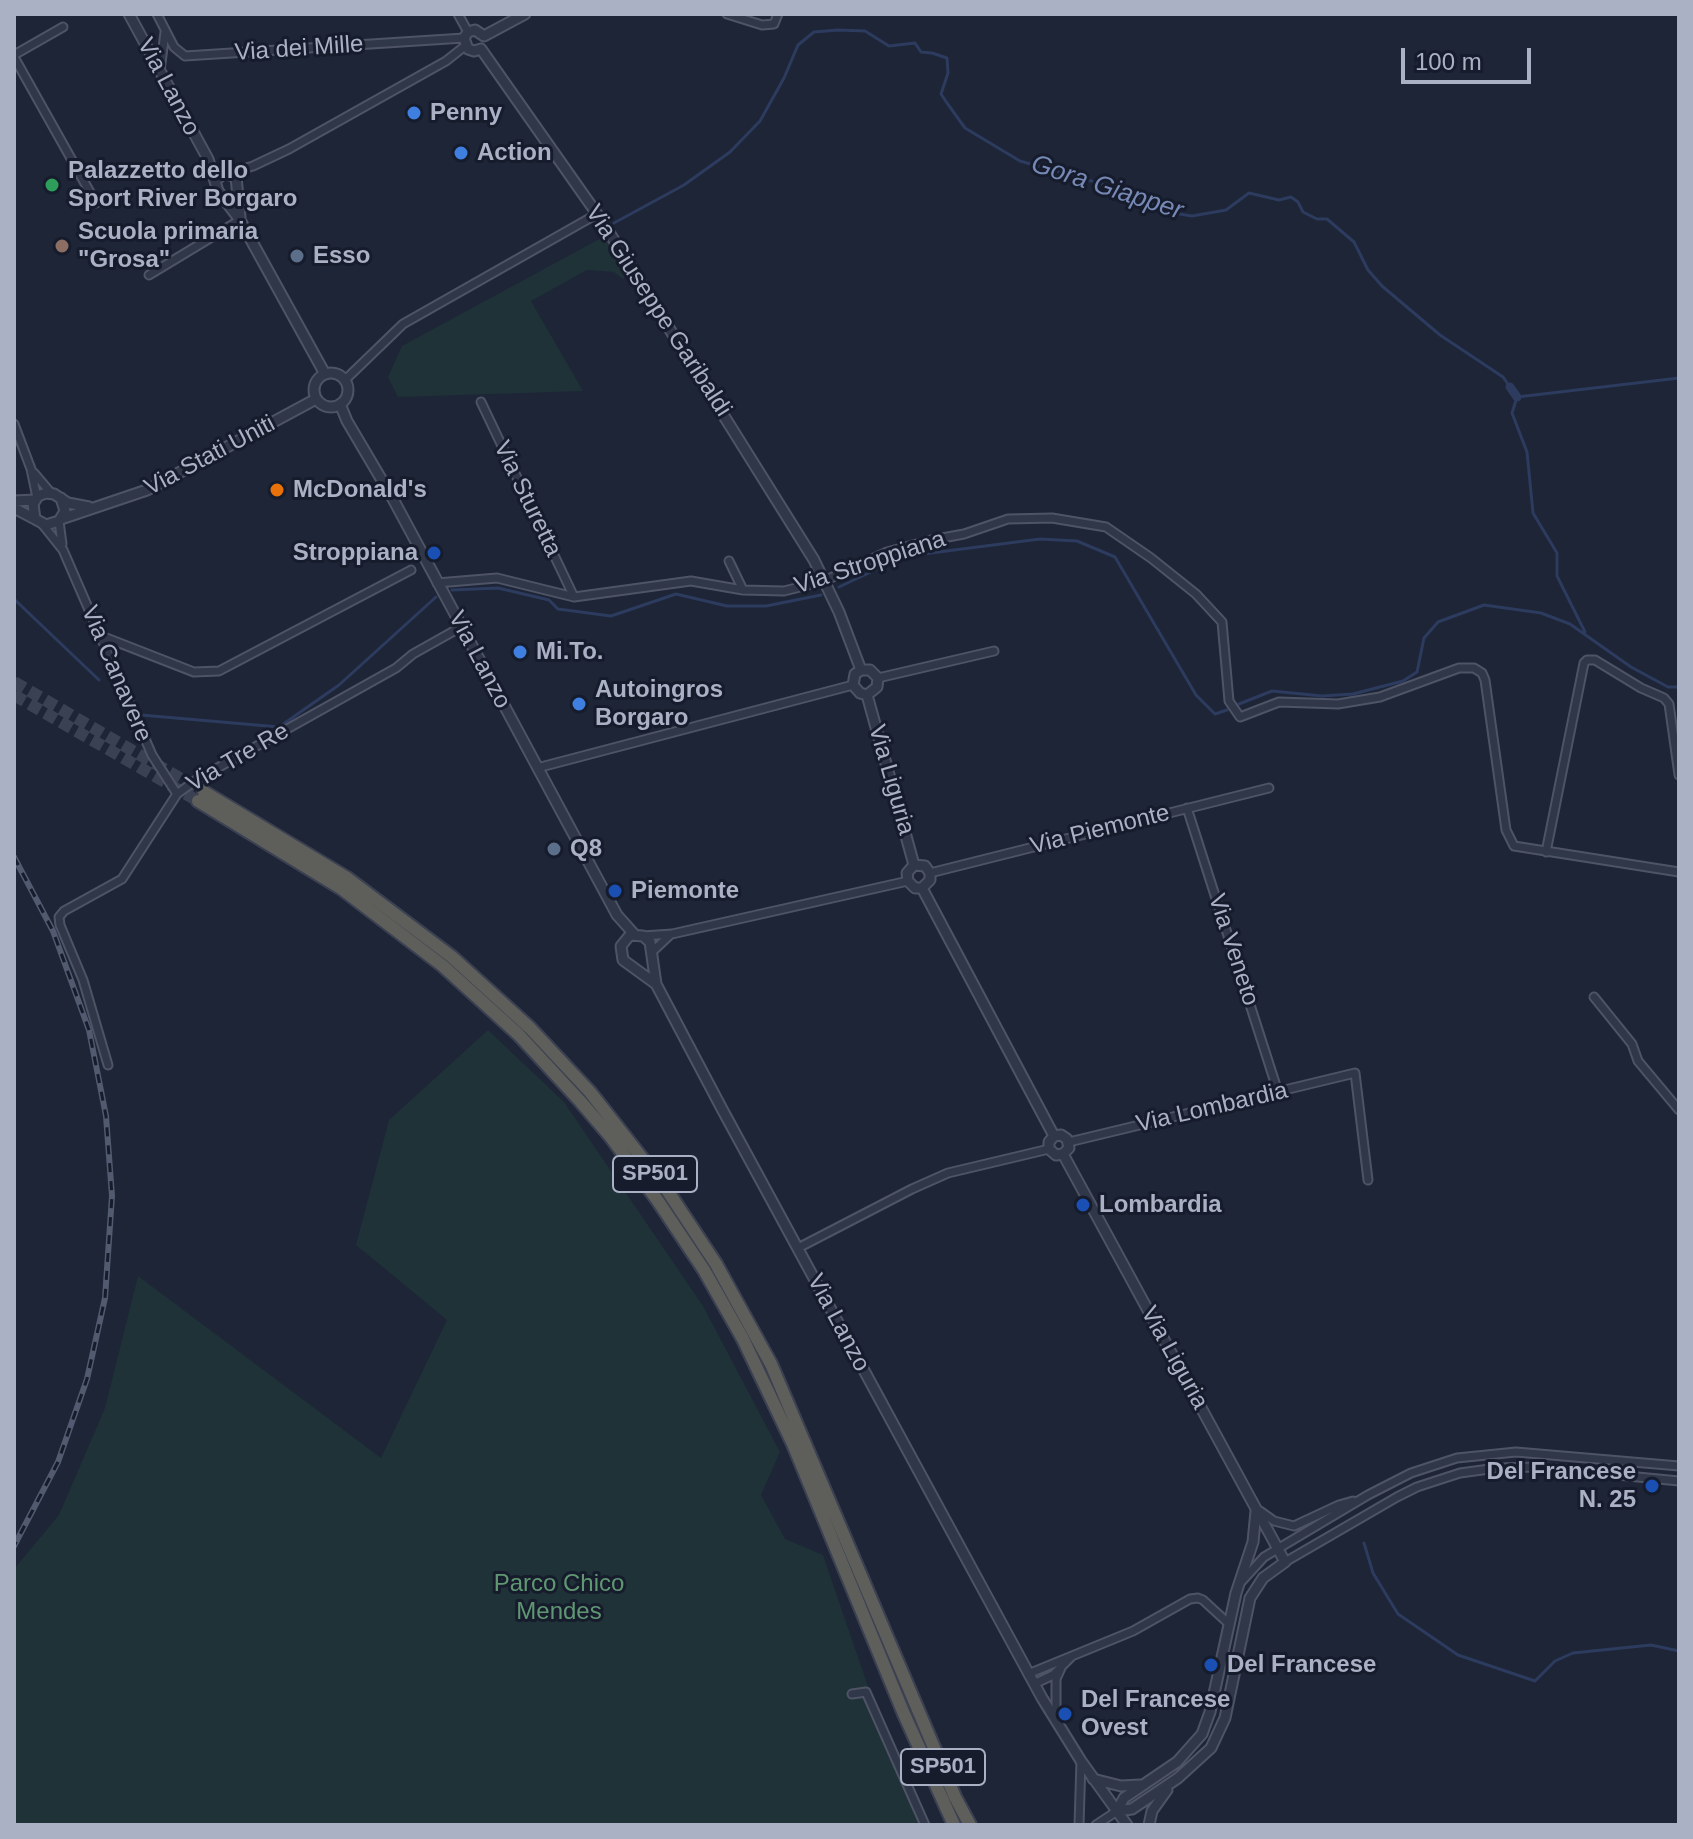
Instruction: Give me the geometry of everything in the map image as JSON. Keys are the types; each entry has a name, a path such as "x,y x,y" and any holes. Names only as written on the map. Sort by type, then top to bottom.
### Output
{"highway":[{"name":"SP501","path":"954,1825 904,1714 793,1444 743,1339 704,1270 658,1201 610,1136 570,1090 519,1035 443,966 342,889 201,796 347,878 452,957 530,1028 580,1081 659,1180 716,1264 771,1364 955,1797 970,1825"}],"street":[{"name":"Via Lanzo","path":"129,14 208,159 217,186 240,220 325,374"},
{"name":"Via dei Mille","path":"157,14 174,47 185,56 466,39"},
{"path":"253,166 227,195 217,186 219,176 253,166 446,61 466,39 475,30 484,36 485,43 481,49 474,51 466,39 458,14"},
{"path":"484,36 525,14"},
{"path":"727,14 762,25 774,24 778,14"},
{"path":"63,27 14,56 96,203"},
{"path":"160,73 165,30"},
{"name":"Via Giuseppe Garibaldi","path":"481,49 609,232 748,452 824,581"},
{"name":"Via Lanzo","path":"208,159 228,173"},
{"path":"228,173 236,177 237,187"},
{"name":"Via Lanzo","path":"237,187 240,220"},
{"path":"345,380 403,324 599,217"},
{"path":"149,275 240,220"},
{"path":"325,374 338,374 345,380 348,393 340,404 327,406 316,399 315,384 325,374"},
{"name":"Via Stati Uniti","path":"60,520 147,490 316,399"},
{"name":"Via Sturetta","path":"481,402 574,597"},
{"name":"Via Lanzo","path":"340,404 617,915 623,941"},
{"path":"14,424 31,469 36,499 32,509 38,521"},
{"path":"31,469 51,493 79,506 101,507"},
{"path":"14,501 36,499 51,493"},
{"path":"14,508 52,525 60,520 65,506 61,498"},
{"name":"Via Stroppiana","path":"437,583 497,578 574,597 691,581 743,590 784,591 824,581 887,552 964,534 1008,519 1052,518 1106,527 1196,594 1222,622 1229,701 1240,717 1279,702 1338,704 1373,698 1468,666 1482,673 1506,830 1514,846 1546,852"},
{"name":"Via Canavere","path":"60,520 63,550 99,635 152,755 177,794"},
{"name":"Via Canavere","path":"38,521 63,550"},
{"path":"729,561 743,590"},
{"path":"99,635 194,672 219,671 411,570"},
{"path":"824,581 861,670"},
{"name":"Via Tre Re","path":"108,1065 59,917 64,911 122,879 177,794 196,780 396,668 413,654 461,627"},
{"path":"878,678 994,651"},
{"path":"1679,775 1669,704 1664,698 1595,660 1587,660 1546,852 1679,872"},
{"path":"861,670 872,671 878,678 877,687 867,695 860,693 853,685 855,674 861,670"},
{"path":"537,768 853,685"},
{"name":"Via Liguria","path":"867,695 914,865"},
{"name":"Via Piemonte","path":"930,873 1269,788"},
{"name":"Via Veneto","path":"1187,808 1278,1092"},
{"path":"914,865 925,866 930,873 930,880 922,888 915,888 908,881 907,873 914,865"},
{"path":"672,934 662,940 645,964 635,967 623,960 620,950 623,941 639,935 672,934 908,881"},
{"path":"922,888 1054,1136"},
{"name":"Via Lanzo","path":"617,915 639,935"},
{"path":"639,935 650,942 652,954"},
{"name":"Via Lanzo","path":"652,954 656,984 1057,1724"},
{"name":"Via Lanzo","path":"635,967 656,984"},
{"path":"1594,997 1632,1044 1638,1061 1679,1110"},
{"name":"Via Lombardia","path":"1069,1142 1355,1073 1368,1180"},
{"path":"1054,1136 1064,1136 1069,1142 1069,1148 1063,1154 1056,1155 1049,1149 1049,1142 1054,1136"},
{"path":"798,1248 948,1173 1049,1149"},
{"name":"Via Liguria","path":"1063,1154 1285,1562"},
{"path":"1236,1593 1252,1568 1278,1549 1363,1498 1429,1466 1457,1458 1507,1452 1679,1466"},
{"path":"1507,1452 1508,1467"},
{"path":"1644,1478 1646,1463"},
{"path":"1429,1466 1434,1480"},
{"path":"1096,1825 1117,1811 1132,1809 1178,1778 1204,1755 1225,1718 1250,1598 1263,1578 1285,1562 1386,1503 1434,1480 1460,1473 1535,1467 1679,1481"},
{"path":"1256,1507 1274,1521 1294,1526 1339,1505 1363,1498"},
{"path":"1117,1811 1124,1798 1187,1753 1202,1734 1210,1712 1228,1623 1253,1542 1256,1507"},
{"path":"1028,1674 1133,1631 1190,1599 1203,1600 1228,1623"},
{"path":"1034,1684 1061,1668 1073,1656"},
{"path":"1061,1668 1055,1690 1057,1724 1127,1825"},
{"path":"852,1694 866,1692 925,1825"},
{"path":"1079,1825 1081,1761"},
{"path":"1149,1825 1156,1804 1178,1778"},
{"path":"1093,1779 1121,1786 1144,1785"}],"green space":[{"path":"605,236 630,274 623,279 614,272 587,270 531,301 583,391 398,397 388,377 402,346"},
{"name":"Parco Chico Mendes","path":"488,1030 564,1102 703,1306 780,1452 761,1495 785,1539 823,1555 899,1777 927,1825 14,1825 14,1569 59,1515 105,1408 138,1276 381,1458 447,1320 356,1245 389,1120"}],"waterway":[{"name":"Gora Giapper","path":"614,223 684,185 730,152 760,121 798,45 814,32 865,31 889,46 915,43 921,52 947,58 948,73 941,94 947,103 965,128 1020,161 1127,191 1167,212 1192,216 1226,210 1249,193 1279,200 1291,197 1303,212 1317,219 1327,219 1354,242 1368,270 1382,286 1440,335 1503,377 1510,387"},
{"name":"Gora Giapper","path":"1585,632 1557,576 1557,553 1533,513 1527,452 1512,413 1517,397 1679,378"},
{"name":"Gora Giapper","path":"1510,387 1517,397"},
{"path":"839,587 894,561 923,554 1040,539 1077,541 1115,557 1196,695 1215,714 1227,710"},
{"path":"452,590 498,588 549,600 558,609 611,616 676,594 727,606 766,606 821,595"},
{"path":"141,715 279,727 339,685 436,597"},
{"path":"14,599 99,680"},
{"path":"1239,704 1272,691 1322,696 1353,694 1403,681 1417,672 1424,638 1438,622 1484,605 1541,613 1570,624 1631,667 1668,687 1679,687"},
{"path":"1364,1543 1373,1573 1398,1614 1458,1655 1535,1681 1555,1661 1573,1653 1651,1645 1679,1651"}],"tunnel":[{"path":"14,682 204,792"},
{"path":"14,695 198,801"}],"railway":[{"path":"14,857 53,931 89,1030 106,1116 112,1196 105,1298 87,1379 58,1462 14,1546"}],"place":[{"name":"Penny","path":"414,113"},
{"name":"Action","path":"461,153"},
{"name":"Palazzetto dello Sport River Borgaro","path":"52,185"},
{"name":"Scuola primaria \"Grosa\"","path":"62,246"},
{"name":"Esso","path":"297,256"},
{"name":"McDonald's","path":"277,490"},
{"name":"Stroppiana","path":"434,553"},
{"name":"Mi.To.","path":"520,652"},
{"name":"Autoingros Borgaro","path":"579,704"},
{"name":"Q8","path":"554,849"},
{"name":"Piemonte","path":"615,891"},
{"name":"Lombardia","path":"1083,1205"},
{"name":"Del Francese N. 25","path":"1652,1486"},
{"name":"Del Francese","path":"1211,1665"},
{"name":"Del Francese Ovest","path":"1065,1714"}]}
